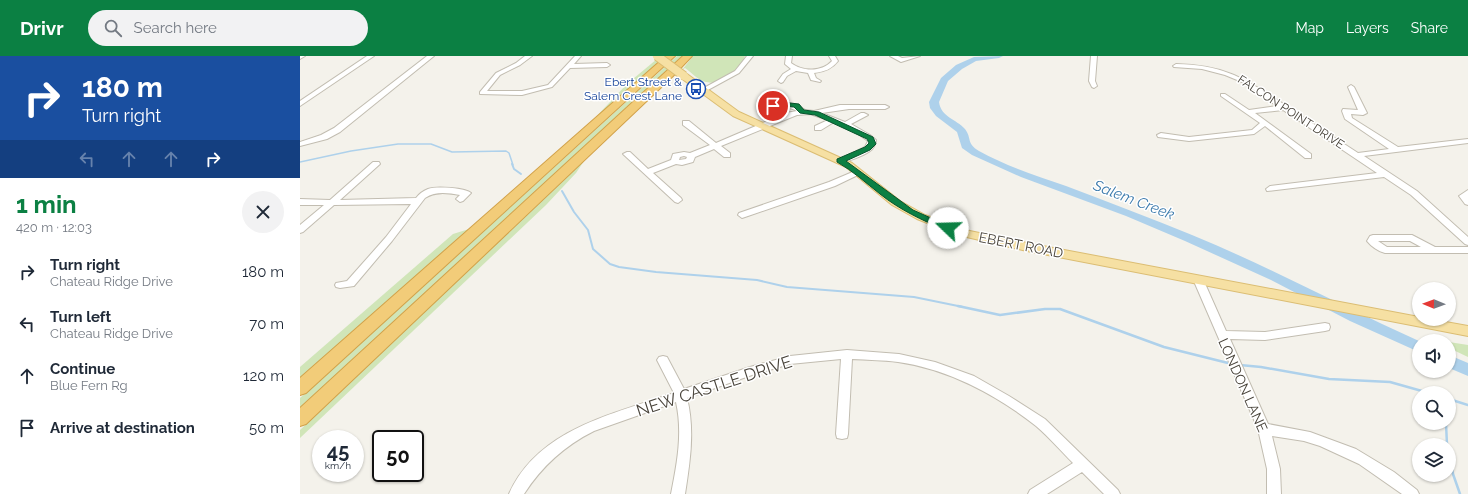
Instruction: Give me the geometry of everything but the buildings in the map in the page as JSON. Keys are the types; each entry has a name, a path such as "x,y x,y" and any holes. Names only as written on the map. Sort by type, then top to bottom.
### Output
{"highway":[{"path":"300,388 671,56"},
{"path":"300,419 688,56"}],"main road":[{"name":"EBERT ROAD","path":"657,56 736,114 840,161 910,212 933,223 955,230 1027,247 1468,331"}],"street":[{"path":"300,104 371,56"},
{"path":"300,144 324,137 337,130 431,56"},
{"path":"529,56 518,64 498,74 482,93 524,92 550,86 578,56"},
{"path":"704,90 737,72 750,56"},
{"path":"789,56 788,64 795,69 810,71 833,65 835,61 832,56"},
{"path":"893,56 901,60 917,56"},
{"path":"1094,56 1092,58 1092,81 1094,86"},
{"path":"570,66 607,65"},
{"name":"FALCON POINT DRIVE","path":"1176,66 1192,66 1213,69 1235,76 1385,174 1427,204 1468,242"},
{"path":"781,81 785,75 795,69"},
{"path":"810,71 813,78 818,81"},
{"path":"1351,87 1363,113 1346,111 1349,119 1396,150"},
{"path":"1223,95 1266,124 1308,156"},
{"path":"765,107 786,104 796,106 802,111"},
{"path":"814,113 842,106 885,107"},
{"path":"1248,112 1286,108"},
{"path":"647,172 676,161 674,159 680,155 684,154 691,156 802,111 814,113 834,120 870,138 872,144 868,149 840,161"},
{"path":"844,125 864,115"},
{"path":"818,128 834,120"},
{"path":"686,123 727,155"},
{"path":"1161,135 1189,139 1254,132 1260,125 1266,124"},
{"path":"1357,155 1468,141"},
{"path":"627,154 678,200"},
{"path":"300,230 376,164"},
{"path":"742,215 832,184 858,173"},
{"path":"1270,189 1385,174"},
{"path":"340,285 350,284 389,239 417,201 425,193 439,190 467,193 460,199"},
{"path":"1468,193 1463,196 1468,202"},
{"path":"300,202 417,201"},
{"path":"1433,250 1412,238 1373,238 1372,241 1385,250 1433,250 1468,250"},
{"name":"LONDON LANE","path":"1198,280 1264,429 1270,448 1273,465 1274,494"},
{"path":"1222,335 1265,336 1325,327"},
{"path":"842,434 847,354"},
{"name":"NEW CASTLE DRIVE","path":"516,494 537,465 550,451 570,437 620,416 750,371 790,360 847,354 899,358 935,366 970,379 1005,399 1041,423 1113,494"},
{"path":"663,360 681,395 685,419 686,439 678,494"},
{"path":"1264,429 1310,437 1354,454 1398,482 1412,494"},
{"path":"1035,494 1083,464"}],"green space":[{"path":"677,56 682,56 300,408 300,398"},
{"path":"693,56 745,56 735,73 725,80 713,83 701,80 685,68 682,70"},
{"path":"657,59 659,61 656,65 593,120 627,84"},
{"path":"586,158 576,173 546,205 300,438 300,430"},
{"path":"469,229 300,379 300,367 453,234"},
{"path":"1456,343 1468,345 1468,357 1456,351"}],"waterway":[{"name":"Salem Creek","path":"999,56 974,59 959,67 944,80 934,102 935,108 939,114 961,131 966,146 976,153 1025,175 1130,214 1189,238 1276,277 1355,318 1412,344"},
{"path":"300,162 351,151 398,144 431,144 452,152 506,151 509,153 513,165"},
{"path":"512,164 514,169 521,174"},
{"path":"562,191 574,212 588,230 593,249 610,264 619,267 656,272 757,280 787,287 914,297 963,307"},
{"path":"958,306 1000,315 1045,309 1060,309 1164,347 1232,364"},
{"name":"Salem Creek","path":"1456,364 1468,370"},
{"path":"1240,365 1261,367 1329,379 1390,382 1412,388"},
{"path":"1456,401 1468,405"},
{"path":"1446,430 1447,438"},
{"path":"1456,482 1460,494"}],"place":[{"name":"Ebert Street & Salem Crest Lane","path":"696,89"}],"route":[{"path":"773,106 781,104 796,106 802,111 816,113 870,138 872,140 871,147 840,161 849,165 883,193 910,212 933,223 948,228"}]}
